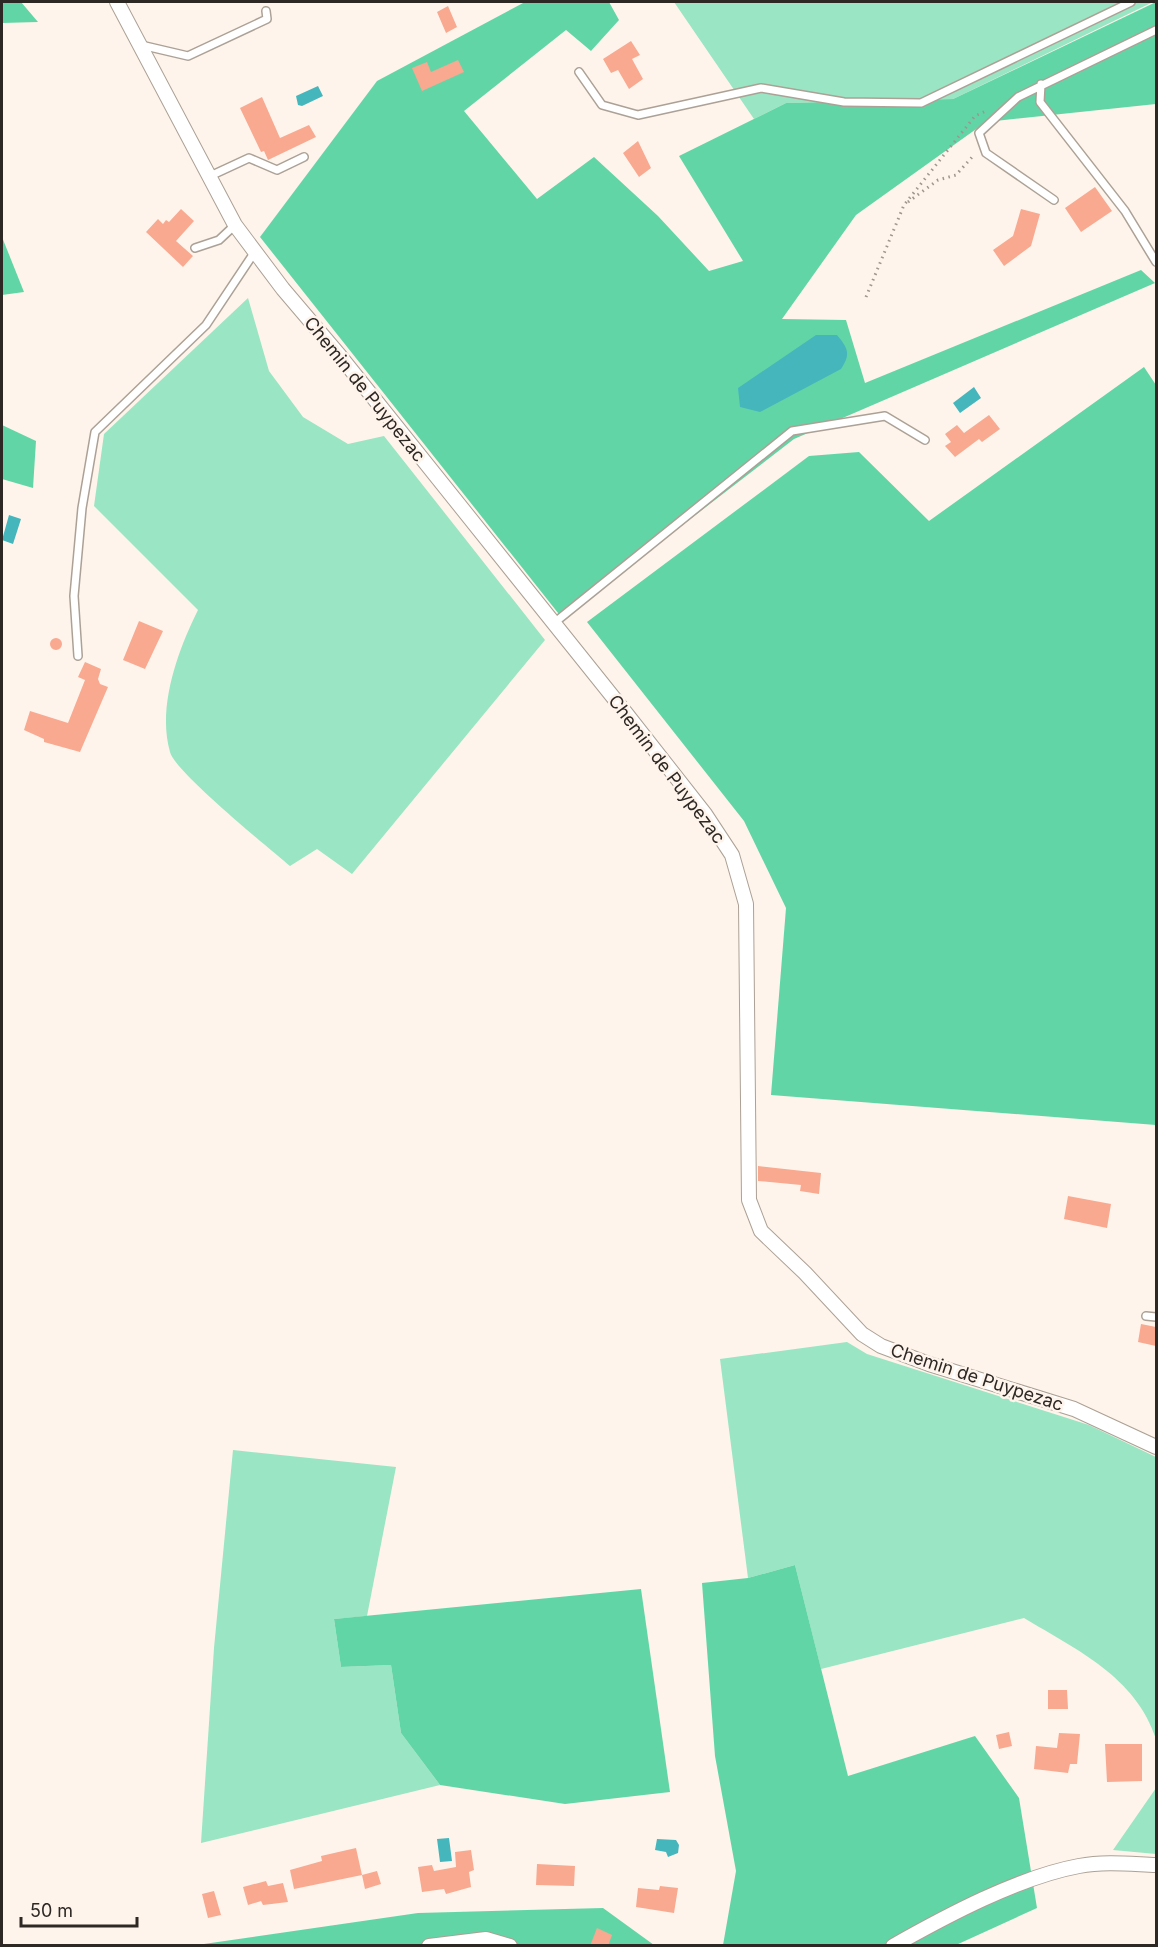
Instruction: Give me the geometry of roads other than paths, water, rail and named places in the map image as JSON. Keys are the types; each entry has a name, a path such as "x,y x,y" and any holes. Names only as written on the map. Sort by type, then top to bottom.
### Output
{"street":[{"name":"Chemin de Puypezac","path":"117,2 235,225 283,289 340,356 705,814 732,855 746,904 749,1200 761,1231 805,1273 862,1334 881,1346 929,1364 1074,1409 1156,1447"},
{"path":"893,1946 1043,1875 1079,1866 1113,1862 1156,1865"},
{"path":"429,1946 486,1939 510,1946"}],"lane":[{"path":"579,72 602,105 638,115 762,88 844,102 921,103 1131,2"},
{"path":"138,45 188,56 267,19 266,10"},
{"path":"1054,200 986,153 979,133 1018,97 1156,30"},
{"path":"1041,84 1040,102 1125,212 1156,262"},
{"path":"208,177 249,158 277,170 303,157"},
{"path":"195,248 219,240 235,225"},
{"path":"78,656 74,596 82,508 95,432 206,326 256,250"},
{"path":"553,625 792,431 885,416 926,440"},
{"path":"1146,1316 1156,1317"}],"water":[{"path":"318,86 323,96 302,106 298,105 296,96"},
{"path":"816,335 837,335 841,340 847,355 841,369 760,412 740,407 738,388"},
{"path":"974,387 981,398 960,413 953,403"},
{"path":"9,515 21,519 13,544 2,540"},
{"path":"449,1838 452,1861 440,1862 437,1839"},
{"path":"657,1839 676,1840 679,1845 678,1853 668,1857 666,1852 655,1850"}]}
